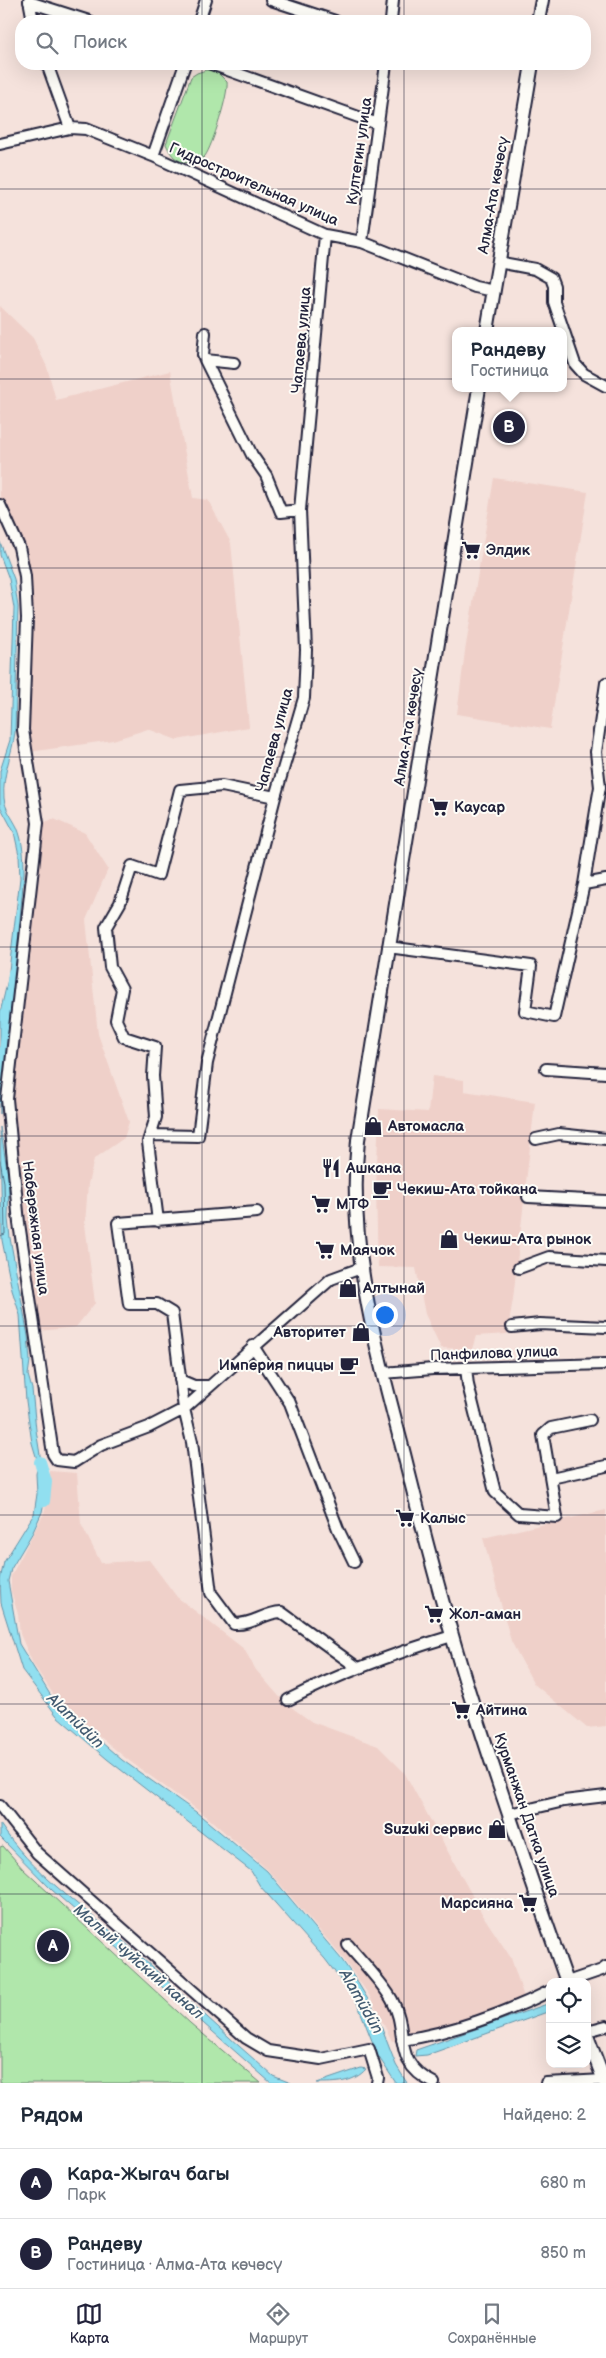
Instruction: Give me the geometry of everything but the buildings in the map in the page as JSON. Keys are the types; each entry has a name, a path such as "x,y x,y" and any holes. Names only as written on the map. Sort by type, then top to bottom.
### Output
{"main road":[{"path":"539,15 542,0"},
{"name":"Алма-Ата көчөсү","path":"489,327 531,70"},
{"name":"Алма-Ата көчөсү","path":"369,1071 477,392"},
{"name":"Курманжан Датка улица","path":"369,1071 355,1175 355,1216 361,1268 383,1374 452,1636 509,1814 566,1978"},
{"path":"591,2047 604,2081"}],"street":[{"path":"201,15 206,0"},
{"path":"271,0 317,15"},
{"path":"392,15 393,0"},
{"path":"32,15 29,1 71,15"},
{"path":"49,70 70,128"},
{"path":"153,156 182,70"},
{"path":"228,70 378,124"},
{"name":"Култегин улица","path":"362,242 385,70"},
{"name":"Гидростроительная улица","path":"0,144 70,128 86,129 153,156 325,235 362,242 474,288 494,291"},
{"name":"Чапаева улица","path":"150,1135 198,1136 207,1063 274,797 304,698 306,650 300,510 325,235"},
{"path":"498,262 534,269 551,278 554,286 554,302 562,327"},
{"path":"205,333 203,355 205,360 252,455 266,475 281,512 300,510"},
{"path":"567,340 575,364 584,374 606,386"},
{"path":"205,360 234,363"},
{"name":"Набережная улица","path":"0,505 19,546 25,576 27,618 23,730 38,823 7,1099 19,1223 53,1454 57,1460 74,1462 101,1445 149,1427 184,1409 331,1279 361,1268"},
{"path":"388,947 532,966 525,1011 554,1017 601,815 596,752 605,690"},
{"path":"158,1221 148,1142 156,1117 153,1076 155,1046 124,1037 116,1020 122,989 110,967 106,927 120,904 132,866 158,875 180,790 222,786 274,797"},
{"path":"584,884 606,880"},
{"path":"546,1069 606,1073"},
{"path":"536,1139 559,1134 606,1139"},
{"path":"528,1197 606,1201"},
{"path":"257,1212 118,1223 129,1304 157,1304 172,1313 184,1409 192,1442 211,1593 234,1624 246,1624 272,1612 281,1612 358,1668"},
{"path":"519,1268 549,1257 606,1260"},
{"path":"512,1326 540,1324 606,1328"},
{"path":"253,1346 290,1403 338,1529 354,1562"},
{"name":"Панфилова улица","path":"383,1374 466,1368 606,1364"},
{"path":"466,1368 468,1384 495,1492 519,1514 557,1517 542,1435 552,1428 590,1420"},
{"path":"180,1380 194,1386 210,1386"},
{"path":"551,1478 606,1466"},
{"path":"288,1700 332,1678 401,1651 452,1636"},
{"path":"509,1814 564,1801 606,1796"},
{"path":"0,1806 37,1853 246,2038 268,2051 321,2059 369,2049 378,2078 377,2083"},
{"path":"348,1945 393,2000 409,2064 424,2078 434,2083"},
{"path":"579,1978 606,1967"},
{"path":"403,2045 525,2003 546,1993"},
{"path":"591,2031 606,2026"},
{"path":"546,2083 604,2081"}],"shaded area":[{"path":"0,306 33,338 47,367 56,400 170,371 193,498 208,500 231,543 249,727 177,740 148,729 113,740 29,752 27,728 29,598 0,496"},
{"path":"494,478 588,492 550,729 457,714 465,651"},
{"path":"54,819 85,833 108,869 86,920 98,1034 129,1122 124,1138 94,1159 88,1184 85,1224 95,1303 76,1327 39,1331 27,1268 10,1096 42,823"},
{"name":"Чекиш-Ата рынок","path":"432,1076 464,1080 464,1091 535,1102 513,1299 507,1334 476,1336 472,1349 441,1348 425,1314 416,1268 378,1267 376,1191 379,1109 428,1112"},
{"path":"50,1471 77,1473 81,1524 101,1563 149,1560 177,1597 244,1649 256,1670 284,1702 312,1722 378,1746 404,1772 484,1917 511,1958 525,2000 428,2034 392,2041 369,1995 342,1957 268,1870 206,1816 128,1760 53,1694 33,1664 20,1634 18,1614 11,1591 11,1576 44,1513 50,1489"},
{"path":"606,1510 606,1726 587,1728 534,1684 511,1641 483,1538"}],"green space":[{"path":"206,70 215,70 227,82 223,108 216,132 205,156 196,162 184,162 173,156 166,144 191,77"},
{"path":"3,1846 23,1869 190,2023 261,2083 0,2083 0,1847"}],"water":[{"path":"0,542 14,579 18,607 15,732 4,781 4,798 7,809 21,838 24,873 15,977 3,1024 0,1114 0,1013 8,979 20,878 19,855 14,832 0,806 0,771 10,740 14,608 9,579 0,555"},
{"path":"0,1127 9,1181 8,1219 10,1238 28,1336 30,1361 28,1375 32,1389 36,1430 46,1492 42,1512 33,1532 11,1569 8,1581 19,1644 51,1696 79,1723 122,1760 196,1812 267,1871 342,1960 358,1983 375,2011 396,2065 407,2083 396,2083 378,2056 356,2000 325,1959 260,1886 251,1871 107,1759 57,1716 22,1670 1,1603 0,1580 4,1562 34,1514 38,1463 32,1443 26,1401 20,1315 12,1290 2,1240"},
{"name":"Малый чуйский канал","path":"0,1824 12,1841 41,1873 123,1941 273,2076 291,2083 271,2083 52,1890 0,1837"},
{"path":"546,2004 546,2012 427,2055 415,2056 416,2050"},
{"path":"361,2068 366,2069 350,2080 317,2083"}],"waterway":[{"name":"Alamüdün","path":"0,1097 14,973"},
{"name":"Alamüdün","path":"40,1462 46,1482 44,1501"}],"place":[{"name":"Рандеву","path":"509,427"},
{"name":"Элдик","path":"471,550"},
{"name":"Каусар","path":"439,807"},
{"name":"Автомасла","path":"373,1126"},
{"name":"Ашкана","path":"331,1168"},
{"name":"Чекиш-Ата тойкана","path":"382,1189"},
{"name":"МТФ","path":"321,1204"},
{"name":"Чекиш-Ата рынок","path":"449,1239"},
{"name":"Маячок","path":"325,1250"},
{"name":"Алтынай","path":"348,1288"},
{"name":"Авторитет","path":"361,1332"},
{"name":"Империя пиццы","path":"349,1365"},
{"name":"Калыс","path":"405,1518"},
{"name":"Жол-аман","path":"434,1614"},
{"name":"Айтина","path":"461,1710"},
{"name":"Suzuki сервис","path":"497,1829"},
{"name":"Марсияна","path":"528,1903"},
{"name":"Кара-Жыгач багы","path":"53,1946"}]}
